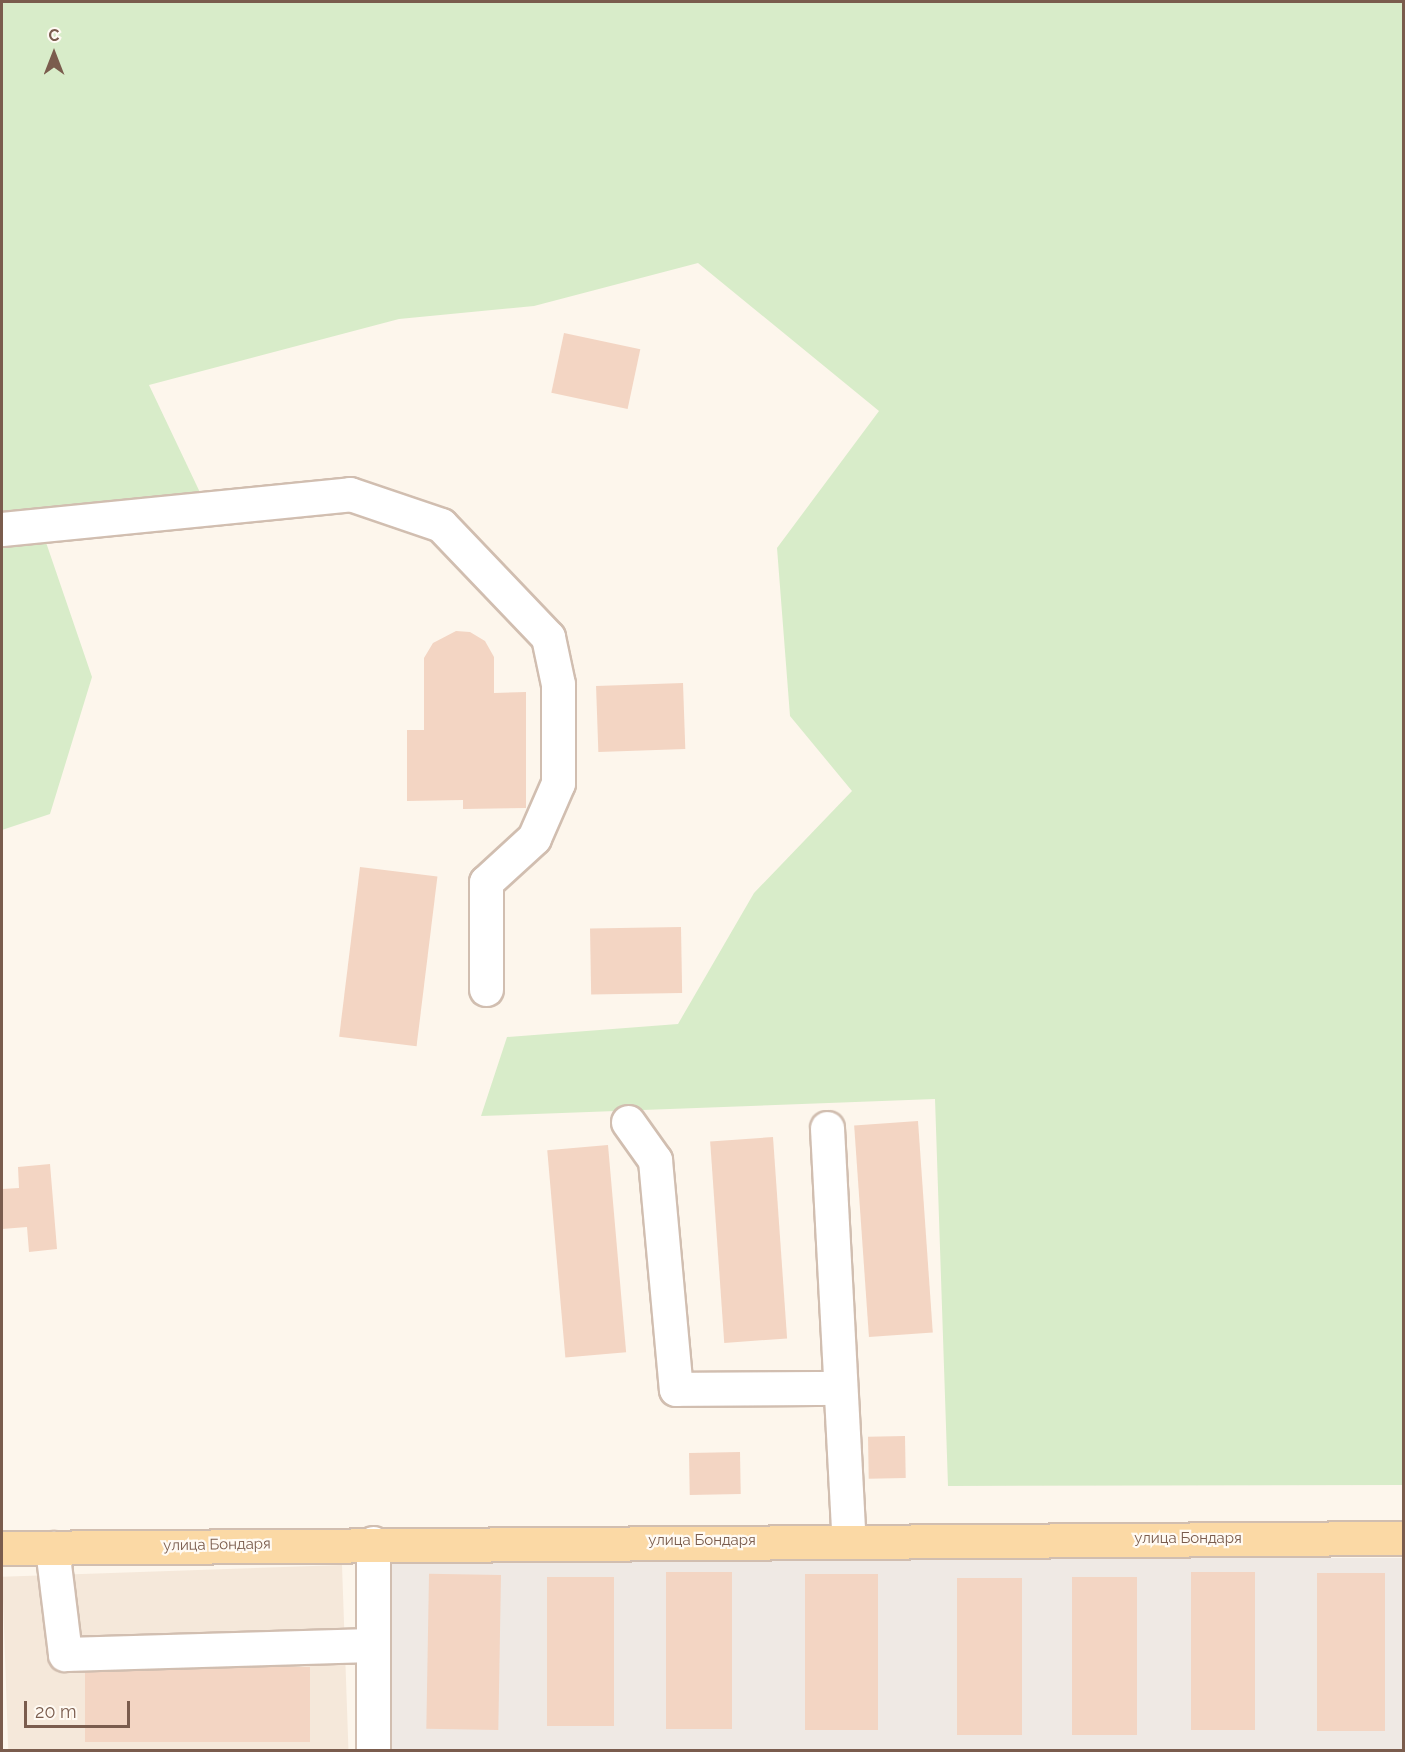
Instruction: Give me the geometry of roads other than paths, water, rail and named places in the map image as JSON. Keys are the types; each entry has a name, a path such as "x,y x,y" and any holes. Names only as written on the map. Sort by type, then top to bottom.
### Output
{"main road":[{"name":"улица Бондаря","path":"2,1548 373,1543 1404,1538"}],"lane":[{"path":"2,529 350,494 441,525 548,637 558,684 558,783 534,838 486,882 486,989"},
{"path":"628,1122 655,1160 676,1389 839,1389"},
{"path":"827,1128 839,1389 849,1540"},
{"path":"373,1543 373,1750"},
{"path":"52,1548 65,1654 372,1645"}]}
